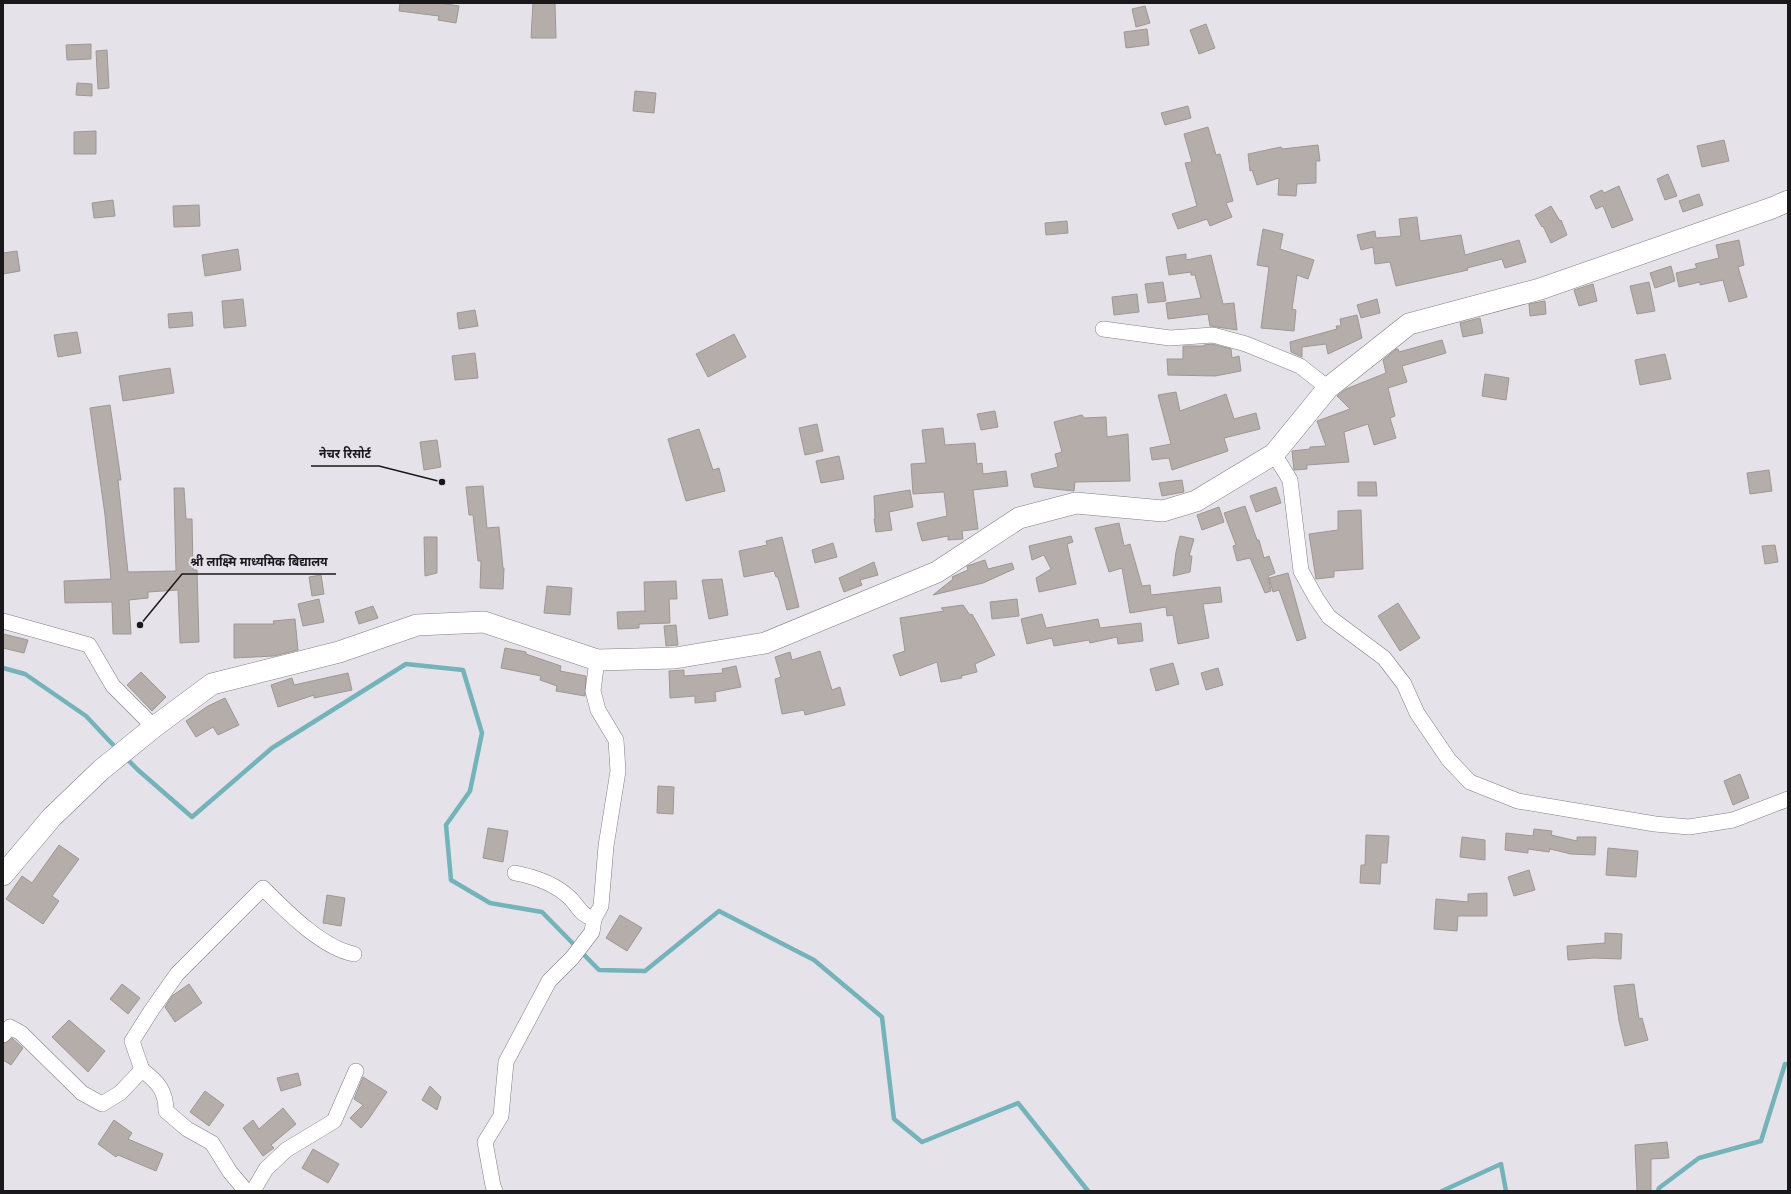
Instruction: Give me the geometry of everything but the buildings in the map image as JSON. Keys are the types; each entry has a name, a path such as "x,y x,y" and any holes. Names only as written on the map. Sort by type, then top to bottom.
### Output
{"street":[{"path":"3,875 52,817 102,770 212,684 339,652 417,625 484,622 597,660 675,658 765,643 937,572 1019,518 1076,503 1162,511 1196,501 1274,454 1328,388 1409,324 1540,289 1772,208 1788,200"},
{"path":"1103,329 1170,338 1213,335 1246,344 1300,366 1328,388"},
{"path":"1274,454 1290,480 1301,571 1316,598 1329,617 1384,658 1404,684 1417,713 1449,760 1470,782 1518,801 1640,821 1689,827 1733,820 1788,799"},
{"path":"3,622 89,645 113,686 150,731"},
{"path":"495,1191 486,1142 501,1116 506,1062 549,981 572,958 592,932 594,919 601,906 607,839 618,771 616,740 598,710 593,691 597,660"},
{"path":"515,873 535,877 558,888 571,899 585,916 594,919"},
{"path":"246,1191 230,1172 212,1143 187,1129 166,1111 166,1099 156,1080 142,1070 132,1041 177,974 263,888 282,907 311,931 341,951 354,954"},
{"path":"3,1035 10,1027 21,1033 82,1094 102,1104 120,1093 142,1070"},
{"path":"253,1191 266,1169 286,1150 334,1121 356,1071"}],"waterway":[{"path":"125,757 192,817 272,748 406,664 463,670 482,733 470,791 446,825 451,880 490,903 542,912 599,970 645,971 719,911 814,960 882,1017 894,1119 922,1142 1018,1103 1088,1191"},
{"path":"3,668 25,674 86,716 117,749"},
{"path":"1658,1191 1659,1188 1699,1158 1761,1141 1785,1064 1788,1064"},
{"path":"1442,1191 1501,1164 1506,1191"}],"place":[{"name":"नेचर रिसोर्ट","path":"442,482"},
{"name":"श्री लाक्ष्मि माध्यमिक बिद्यालय","path":"140,625"}]}
